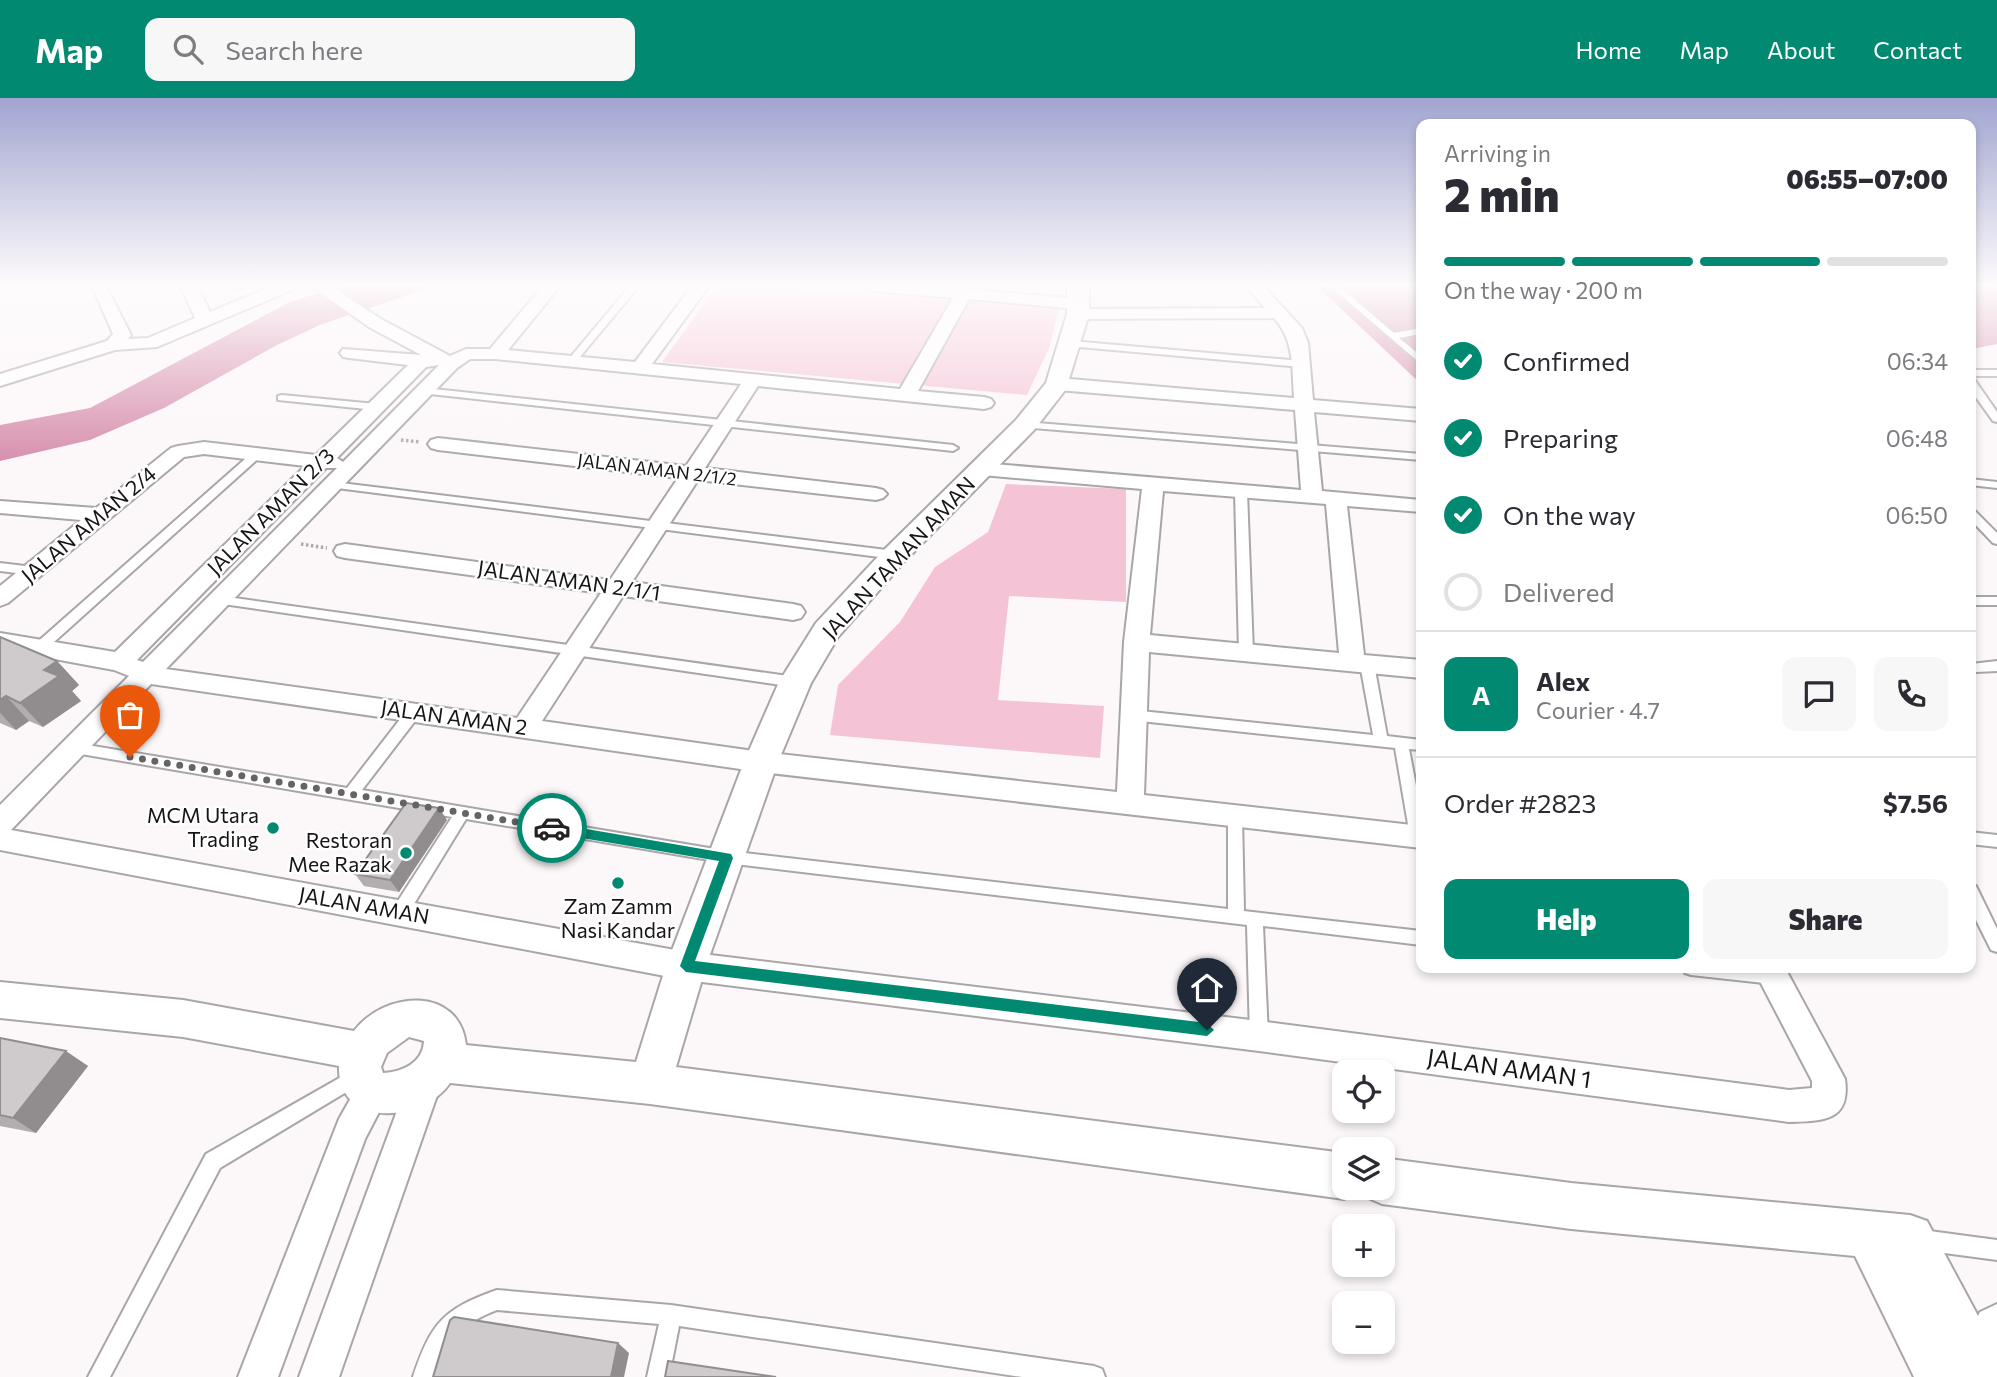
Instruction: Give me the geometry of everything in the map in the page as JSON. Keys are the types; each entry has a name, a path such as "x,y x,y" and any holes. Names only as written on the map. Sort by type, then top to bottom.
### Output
{"street":[{"path":"0,380 111,346"},
{"path":"420,346 451,365"},
{"path":"495,354 502,346"},
{"path":"640,368 657,346"},
{"path":"906,395 934,346"},
{"name":"JALAN TAMAN AMAN","path":"650,1084 686,966 761,762 795,682 827,630 895,555 1025,425 1058,384 1068,346"},
{"path":"1297,346 1302,364 1312,497"},
{"path":"349,353 451,365"},
{"path":"0,824 425,391 466,354 495,354 984,403"},
{"name":"JALAN AMAN 2/3","path":"120,662 422,361"},
{"path":"524,728 753,380"},
{"path":"1058,384 1416,415"},
{"name":"JALAN AMAN 2/1/2","path":"438,444 876,494"},
{"name":"JALAN AMAN 2/4","path":"0,598 178,452 204,448 257,454"},
{"path":"257,454 352,466"},
{"path":"982,469 1416,506"},
{"path":"1130,804 1131,715 1136,642 1153,485"},
{"path":"1336,499 1359,663"},
{"path":"0,507 99,515"},
{"name":"JALAN AMAN 2/1/1","path":"345,551 793,612"},
{"name":"JALAN AMAN 2","path":"0,641 120,662 147,675 761,762 1416,836"},
{"path":"1136,642 1416,669"},
{"name":"JALAN AMAN","path":"0,839 686,966"},
{"name":"JALAN AMAN 1","path":"686,966 1259,1036 1789,1106 1824,1104 1830,1094 1828,1079 1773,973"},
{"path":"0,1000 91,1008 284,1033 365,1073 398,1093 433,1071 650,1084 1332,1174"},
{"path":"258,1377 351,1131 365,1073 382,1030 395,1022 422,1018 442,1028 446,1049 433,1071 319,1377"},
{"path":"1395,1183 1571,1206 1890,1237"},
{"path":"1890,1237 1940,1377"},
{"path":"1890,1237 1983,1377"},
{"path":"1994,1377 1997,1329"}],"lane":[{"path":"571,362 585,346"},
{"path":"1223,346 1302,364"},
{"path":"1976,373 1997,373"},
{"path":"1976,390 1997,419"},
{"path":"425,391 954,448"},
{"path":"282,398 376,407"},
{"path":"1025,425 1416,457"},
{"path":"39,648 257,454"},
{"path":"1976,483 1997,485"},
{"path":"333,485 895,555"},
{"path":"1241,492 1246,652"},
{"path":"1976,520 1997,540"},
{"path":"0,567 33,571"},
{"path":"220,600 795,682"},
{"path":"1976,601 1997,601"},
{"path":"1359,663 1381,740"},
{"path":"1976,667 1997,666"},
{"path":"350,794 413,713"},
{"path":"1131,715 1416,744"},
{"path":"1401,743 1416,820"},
{"path":"75,748 727,858 1416,937"},
{"path":"400,912 462,813"},
{"path":"1235,816 1236,916"},
{"path":"1976,839 1997,841"},
{"path":"1976,903 1997,945"},
{"path":"1255,919 1259,1036"},
{"path":"99,1377 214,1160 365,1073"},
{"path":"1890,1237 1997,1250"},
{"path":"424,1377 433,1347 449,1324 470,1308 497,1300 671,1315 1088,1377"},
{"path":"658,1377 671,1315"}],"path":[{"path":"380,437 438,444"},
{"path":"278,541 345,551"}],"shaded area":[{"path":"208,346 276,346 164,408 90,440 0,461 0,425 90,408"},
{"path":"674,346 1050,346 1027,395 662,362"},
{"path":"1380,346 1416,346 1416,379"},
{"path":"1006,484 1126,489 1126,602 1009,596 998,700 1104,706 1100,758 830,735 838,685 900,622 935,567 988,532"}],"building":[{"path":"0,637 57,661 44,670 59,676 20,703 6,696 0,700"},
{"path":"406,803 439,808 390,880 355,874"},
{"path":"0,1038 66,1051 13,1118 0,1115"},
{"path":"454,1317 618,1343 611,1377 433,1377 450,1320"},
{"path":"668,1361 776,1377 665,1377"}],"way so far":[{"path":"130,757 552,828"}],"place":[{"name":"MCM Utara Trading","path":"273,828"},
{"name":"Restoran Mee Razak","path":"406,853"},
{"name":"Zam Zamm Nasi Kandar","path":"618,883"}],"route":[{"path":"552,828 727,858 686,966 1207,1030"}]}
